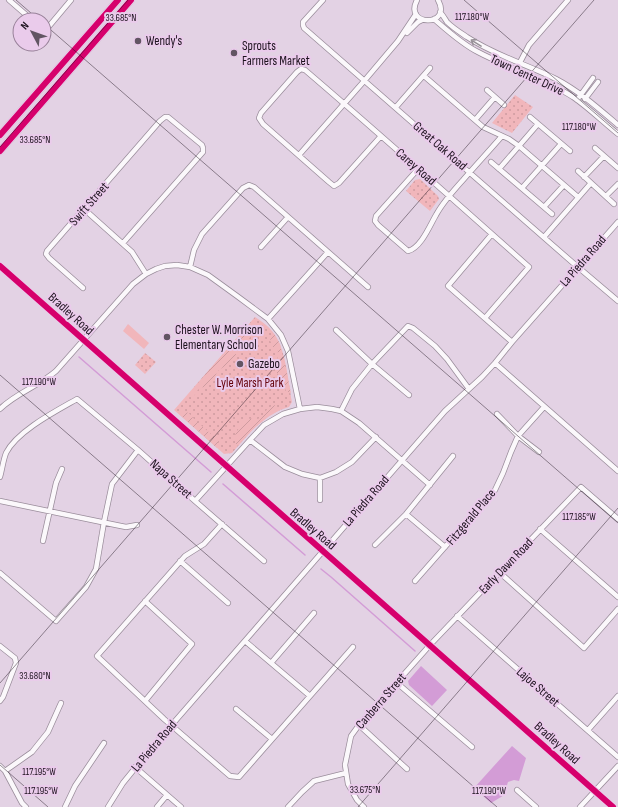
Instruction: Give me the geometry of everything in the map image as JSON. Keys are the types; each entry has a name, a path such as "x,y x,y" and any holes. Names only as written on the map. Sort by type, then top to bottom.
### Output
{"main road":[{"path":"0,135 118,0"},
{"path":"0,151 131,0"}],"street":[{"path":"9,0 23,12"},
{"path":"52,21 71,0"},
{"name":"Great Oak Road","path":"323,0 303,22 304,28 618,301"},
{"path":"416,1 416,14 422,20 428,21 434,20 440,12 441,6 439,0"},
{"path":"516,70 529,45 568,0"},
{"name":"Town Center Drive","path":"440,12 448,22 461,33 478,44 498,55 556,79 586,98 618,125"},
{"path":"398,41 416,14"},
{"path":"381,136 339,183 334,186 299,155 398,41 422,20"},
{"name":"Town Center Drive","path":"434,20 460,41 477,52 550,85 577,100 618,134"},
{"path":"396,107 430,68"},
{"name":"Carey Road","path":"299,155 263,124 259,118 261,113 301,69 306,70 529,267 485,318"},
{"path":"424,76 483,127 509,139 519,146 578,197"},
{"path":"577,100 593,78"},
{"path":"582,104 598,82"},
{"path":"487,90 504,105"},
{"path":"475,120 495,98"},
{"name":"Swift Street","path":"83,288 49,258 46,254 49,248 160,121 165,117 171,118 202,145 203,152 123,243"},
{"path":"530,118 570,151"},
{"path":"499,169 538,124"},
{"path":"418,169 376,216 375,221 408,251 413,249 422,239 449,196 502,136"},
{"path":"522,188 561,144"},
{"path":"595,148 618,168"},
{"path":"584,177 604,156"},
{"path":"491,162 552,214"},
{"path":"578,171 614,204"},
{"path":"544,237 591,183"},
{"path":"606,196 618,184"},
{"path":"190,267 194,250 202,234 243,188 249,185 254,187 368,287"},
{"path":"544,207 564,185"},
{"path":"84,209 132,252 146,274"},
{"path":"260,247 288,217"},
{"name":"La Piedra Road","path":"108,807 135,767 402,460 445,411 495,363 618,222"},
{"path":"492,234 448,286 512,342"},
{"path":"268,319 328,252"},
{"path":"0,409 16,396 36,385 56,371 133,284 146,274 156,269 165,266 177,265 190,267 208,275 268,319 281,335 288,351 300,409"},
{"name":"Bradley Road","path":"0,266 322,552 430,645 613,807"},
{"path":"341,411 352,388 372,364 408,326 413,328 435,346 447,359 469,389"},
{"path":"336,330 372,364 409,395"},
{"path":"495,363 618,471"},
{"name":"Napa Street","path":"0,477 6,453 24,432 77,398 264,561"},
{"path":"195,501 264,425 283,414 300,409 317,407 341,411 359,423 430,484"},
{"name":"Fitzgerald Place","path":"415,581 495,490 518,436 544,407"},
{"path":"496,414 518,436 539,452"},
{"path":"250,440 285,468 320,478 336,472 352,462 376,437"},
{"path":"0,572 56,621 86,588 96,569 112,484 138,450"},
{"path":"375,545 406,514 453,456"},
{"path":"43,541 56,483 62,469"},
{"path":"320,478 320,500"},
{"name":"Early Dawn Road","path":"430,645 581,487 618,519"},
{"path":"0,501 126,527 137,525"},
{"path":"406,514 445,547"},
{"path":"222,524 204,544 184,556 97,656 171,725 230,776 239,777 353,647"},
{"path":"540,529 618,596"},
{"path":"180,561 228,602"},
{"path":"499,572 584,648 618,609"},
{"path":"145,601 192,644 145,701"},
{"path":"271,663 314,613"},
{"name":"Lajoe Street","path":"458,616 618,757"},
{"path":"245,641 310,696"},
{"name":"Canberra Street","path":"364,807 357,800 348,784 345,765 351,736 430,645"},
{"path":"0,646 15,658 16,663 3,697 0,701"},
{"path":"396,683 472,747"},
{"path":"588,730 618,696"},
{"path":"5,771 32,752 48,732 61,703"},
{"path":"236,709 272,739"},
{"path":"359,725 407,769"},
{"path":"65,807 75,786 104,743"},
{"path":"0,766 5,771 22,806"},
{"path":"580,807 618,766"},
{"path":"135,767 181,807"},
{"path":"288,807 314,781 346,773"},
{"path":"517,790 536,807"},
{"path":"157,807 167,795"}],"green space":[{"path":"515,95 533,107 512,133 492,123"},
{"path":"420,179 438,196 439,199 430,211 406,191 415,180"},
{"name":"Lyle Marsh Park","path":"255,317 266,325 277,338 286,365 292,402 289,407 270,415 253,429 232,453 224,454 174,410"},
{"path":"128,324 149,343 144,349 123,331"},
{"path":"248,325 252,334 249,338 238,345 234,359 218,371 212,384 202,387 192,397 187,396"},
{"path":"274,334 280,344 291,393 286,391 283,381 276,371 278,353 272,346 270,340"},
{"path":"145,353 156,362 145,374 135,365"},
{"path":"274,405 280,410 257,426 238,446 235,442 235,435 244,421 248,419 258,419 268,408"},
{"path":"182,412 189,413 217,438 219,445 217,448 179,414"}],"shaded area":[{"path":"421,666 447,690 432,706 409,685 408,681"},
{"path":"512,746 526,758 519,781 514,780 508,782 506,794 491,803 474,788"}],"waterway":[{"path":"79,357 211,472"},
{"path":"223,484 305,555"},
{"path":"321,569 415,651"}],"cycle path":[{"path":"0,135 118,0"},
{"path":"0,151 131,0"},
{"path":"0,266 613,807"}],"place":[{"name":"Wendy's","path":"138,41"},
{"name":"Sprouts Farmers Market","path":"234,53"},
{"name":"Chester W. Morrison Elementary School","path":"167,337"},
{"name":"Gazebo","path":"240,364"}]}
